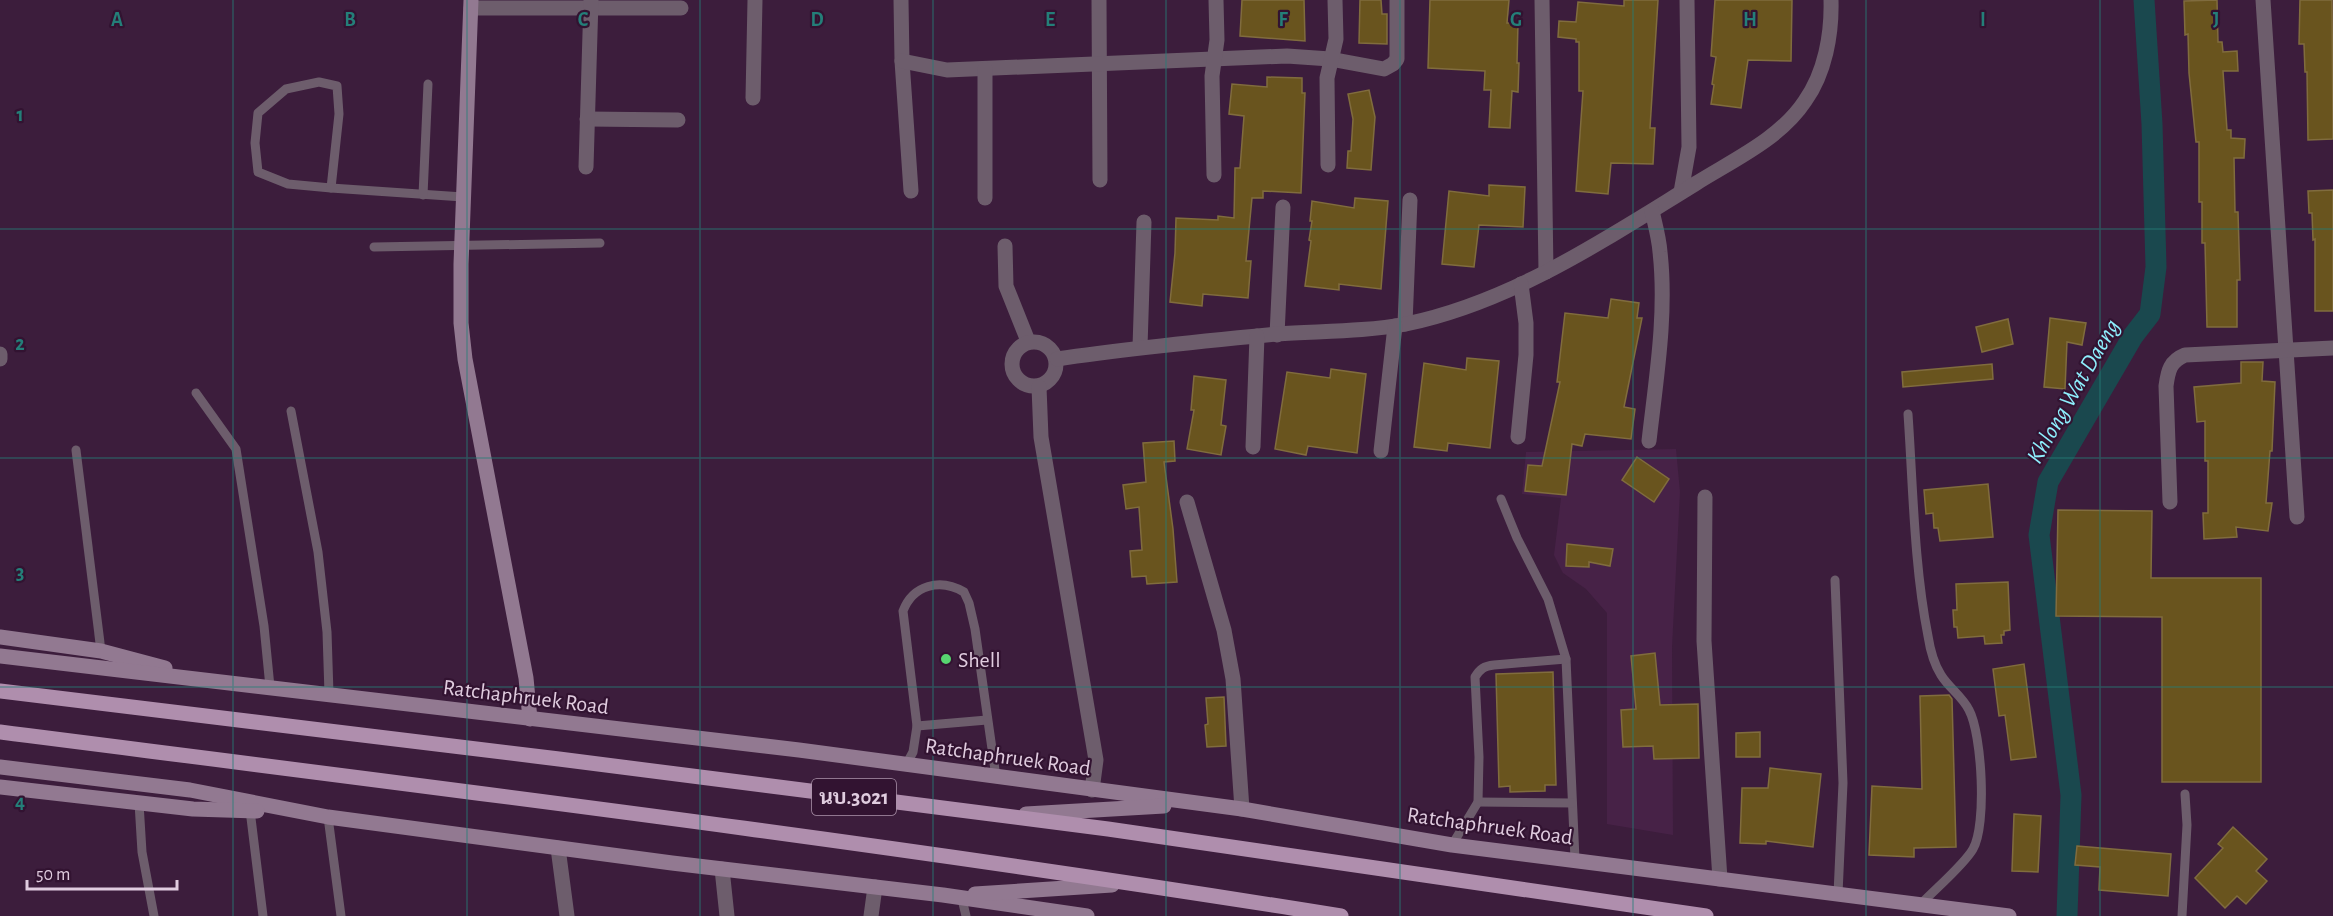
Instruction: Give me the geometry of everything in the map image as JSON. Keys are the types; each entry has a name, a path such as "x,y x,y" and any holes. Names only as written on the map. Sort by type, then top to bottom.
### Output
{"main road":[{"path":"471,4 461,323 465,359 526,678 530,719"},
{"path":"0,637 101,651 222,682"},
{"name":"Ratchaphruek Road","path":"0,656 799,750 1242,809 1452,845 2009,916"},
{"name":"นบ.3021","path":"0,691 571,760 1107,829 1706,916"},
{"name":"นบ.3021","path":"0,732 320,772 1145,885 1341,916"},
{"path":"0,768 190,790 328,817 722,869 943,895 1054,914 1087,916"},
{"path":"0,788 193,809 302,812"},
{"path":"1005,817 1196,804"},
{"path":"943,895 1099,885 1145,885"}],"street":[{"path":"753,98 755,0"},
{"path":"901,0 902,61 911,191"},
{"path":"1099,0 1100,180"},
{"path":"1214,175 1212,76 1216,40 1216,0"},
{"path":"1328,165 1327,78 1336,39 1335,0"},
{"path":"902,61 947,70 1287,56 1330,59 1384,69 1397,59 1397,0"},
{"path":"1542,0 1546,272"},
{"path":"1681,192 1689,147 1687,0"},
{"path":"1057,359 1140,347 1400,325 1444,315 1497,296 1546,272 1652,211 1762,143 1789,121 1819,80 1827,44 1831,0"},
{"path":"2263,0 2297,517"},
{"path":"471,4 591,4 681,8"},
{"path":"586,167 591,4"},
{"path":"985,69 985,198"},
{"path":"588,119 678,120"},
{"path":"1381,451 1400,325 1410,200"},
{"path":"1277,334 1283,207"},
{"path":"1649,441 1660,335 1662,287 1660,250 1652,211"},
{"path":"1140,347 1144,222"},
{"path":"1005,246 1006,286 1028,341"},
{"path":"1518,437 1526,355 1526,323 1521,284"},
{"path":"1253,447 1257,336"},
{"path":"1028,341 1046,344 1057,359 1053,377 1039,387 1021,384 1011,369 1014,352 1028,341"},
{"path":"2170,502 2166,386 2168,371 2172,363 2185,355 2333,348"},
{"path":"0,354 0,359"},
{"path":"1039,387 1041,437 1096,760 1092,790"},
{"path":"1705,497 1704,641 1720,879"},
{"path":"1187,502 1224,630 1233,679 1242,809"},
{"path":"558,848 567,916"},
{"path":"722,869 727,916"},
{"path":"871,916 875,887"}],"lane":[{"path":"331,188 339,114 337,86 319,82 286,88 258,113 255,143 258,172 288,184 331,188 423,195 464,197"},
{"path":"423,195 428,84"},
{"path":"374,247 600,243"},
{"path":"196,393 236,449 264,626 270,687"},
{"path":"291,411 318,552 327,632 329,694"},
{"path":"1908,414 1917,551 1928,636 1941,676 1959,694 1970,712 1977,733 1982,808 1978,836 1973,849 1920,905"},
{"path":"76,450 101,651"},
{"path":"1501,499 1517,538 1548,599 1566,658 1575,860"},
{"path":"1835,580 1843,783 1839,894"},
{"path":"906,765 913,752 917,726 903,611 907,600 914,592 926,587 946,585 964,592 969,603 975,629 996,777"},
{"path":"1452,845 1478,802 1479,757 1475,677 1479,670 1485,666 1566,658"},
{"path":"917,726 987,720"},
{"path":"2182,916 2187,825 2185,794"},
{"path":"1478,802 1572,803"},
{"path":"139,803 142,852 154,916"},
{"path":"250,810 263,916"},
{"path":"328,817 341,916"},
{"path":"962,899 966,916"}],"shaded area":[{"path":"1676,449 1680,492 1672,647 1673,835 1607,824 1607,613 1586,589 1563,573 1554,555 1561,498 1522,494 1526,452"}],"building":[{"path":"1242,0 1304,0 1305,41 1240,36"},
{"path":"1360,0 1381,0 1382,14 1387,14 1387,44 1359,43"},
{"path":"1430,0 1509,0 1507,23 1518,23 1517,63 1519,63 1518,92 1512,91 1510,128 1489,127 1491,90 1484,90 1485,71 1428,68"},
{"path":"1624,0 1658,0 1650,128 1655,128 1653,164 1611,163 1608,194 1576,191 1583,91 1579,91 1579,42 1576,42 1576,39 1558,37 1559,21 1576,22 1578,2 1624,6"},
{"path":"1715,0 1792,0 1791,61 1748,60 1741,108 1711,104 1716,57 1711,56"},
{"path":"2217,0 2218,42 2222,42 2223,52 2237,51 2238,71 2223,71 2227,130 2231,130 2231,138 2245,139 2244,158 2234,158 2240,280 2237,280 2237,327 2207,327 2205,243 2202,243 2202,202 2199,202 2199,142 2196,142 2189,73 2188,34 2185,35 2184,1"},
{"path":"2300,0 2332,0 2333,139 2308,140 2307,72 2305,72 2304,44 2299,44"},
{"path":"1267,77 1302,78 1302,93 1305,93 1301,193 1263,191 1263,198 1252,198 1246,261 1251,261 1248,298 1203,294 1202,306 1170,302 1176,218 1218,220 1218,216 1234,218 1235,168 1240,168 1244,116 1229,114 1232,84 1267,87"},
{"path":"1369,90 1375,117 1371,170 1347,168 1348,151 1351,151 1353,119 1348,94"},
{"path":"1489,185 1525,187 1523,227 1479,225 1474,267 1442,264 1449,191 1489,196"},
{"path":"2333,190 2333,311 2315,311 2315,239 2313,240 2308,191"},
{"path":"1355,198 1388,201 1381,289 1339,284 1339,290 1305,286 1311,241 1309,240 1312,201 1354,208"},
{"path":"1611,299 1639,303 1637,318 1642,318 1624,407 1635,409 1631,439 1585,434 1582,446 1572,444 1566,495 1525,491 1528,465 1542,466 1560,382 1557,382 1565,313 1608,318"},
{"path":"2050,318 2086,323 2082,345 2067,342 2065,389 2044,387"},
{"path":"2008,319 2013,344 1982,352 1976,327"},
{"path":"1467,358 1499,361 1490,448 1448,443 1447,451 1414,447 1424,363 1466,370"},
{"path":"2241,362 2263,362 2262,381 2275,382 2272,451 2270,451 2266,503 2272,503 2268,531 2236,527 2237,537 2204,539 2203,513 2208,513 2208,461 2205,461 2205,421 2197,422 2194,387 2241,383"},
{"path":"1992,364 1993,379 1903,387 1902,372"},
{"path":"1331,369 1366,374 1357,453 1308,446 1306,455 1275,449 1287,372 1330,378"},
{"path":"1194,376 1226,380 1221,425 1226,426 1221,455 1187,449 1194,410 1191,410"},
{"path":"1174,441 1175,461 1164,462 1177,582 1147,584 1146,576 1132,577 1130,551 1142,550 1139,507 1126,509 1123,485 1146,482 1143,443"},
{"path":"1637,457 1669,479 1654,502 1622,480"},
{"path":"1988,484 1993,537 1940,541 1938,528 1934,528 1933,513 1926,514 1924,490"},
{"path":"2058,510 2152,511 2151,578 2261,578 2261,782 2162,782 2162,617 2056,616"},
{"path":"1567,544 1613,549 1610,566 1589,562 1589,567 1566,566"},
{"path":"2008,582 2010,630 2004,631 2004,635 2001,635 2002,643 1985,644 1984,636 1958,638 1957,627 1954,627 1953,610 1957,610 1956,584"},
{"path":"1655,653 1660,705 1698,704 1699,758 1654,759 1653,746 1623,747 1621,710 1636,709 1631,656"},
{"path":"2024,664 2036,757 2011,760 2005,715 1999,716 1993,669"},
{"path":"1553,672 1556,785 1545,785 1545,791 1510,792 1510,786 1499,787 1496,674"},
{"path":"1949,695 1952,699 1956,847 1914,848 1914,857 1869,855 1872,786 1922,789 1920,696"},
{"path":"1224,697 1226,746 1207,747 1206,698"},
{"path":"1760,732 1760,757 1736,757 1736,733"},
{"path":"1770,768 1821,774 1813,847 1766,841 1766,844 1740,843 1742,788 1768,788"},
{"path":"2014,814 2041,816 2038,872 2012,871"},
{"path":"2233,827 2267,859 2256,871 2267,881 2246,904 2237,896 2225,908 2195,878 2223,848 2218,844"},
{"path":"2077,846 2171,854 2168,896 2099,890 2100,867 2075,865"}],"waterway":[{"name":"Khlong Wat Daeng","path":"2067,916 2071,795 2039,535 2048,482 2133,336 2150,314 2156,267 2152,124 2144,0"}],"place":[{"name":"Shell","path":"946,659"}]}
